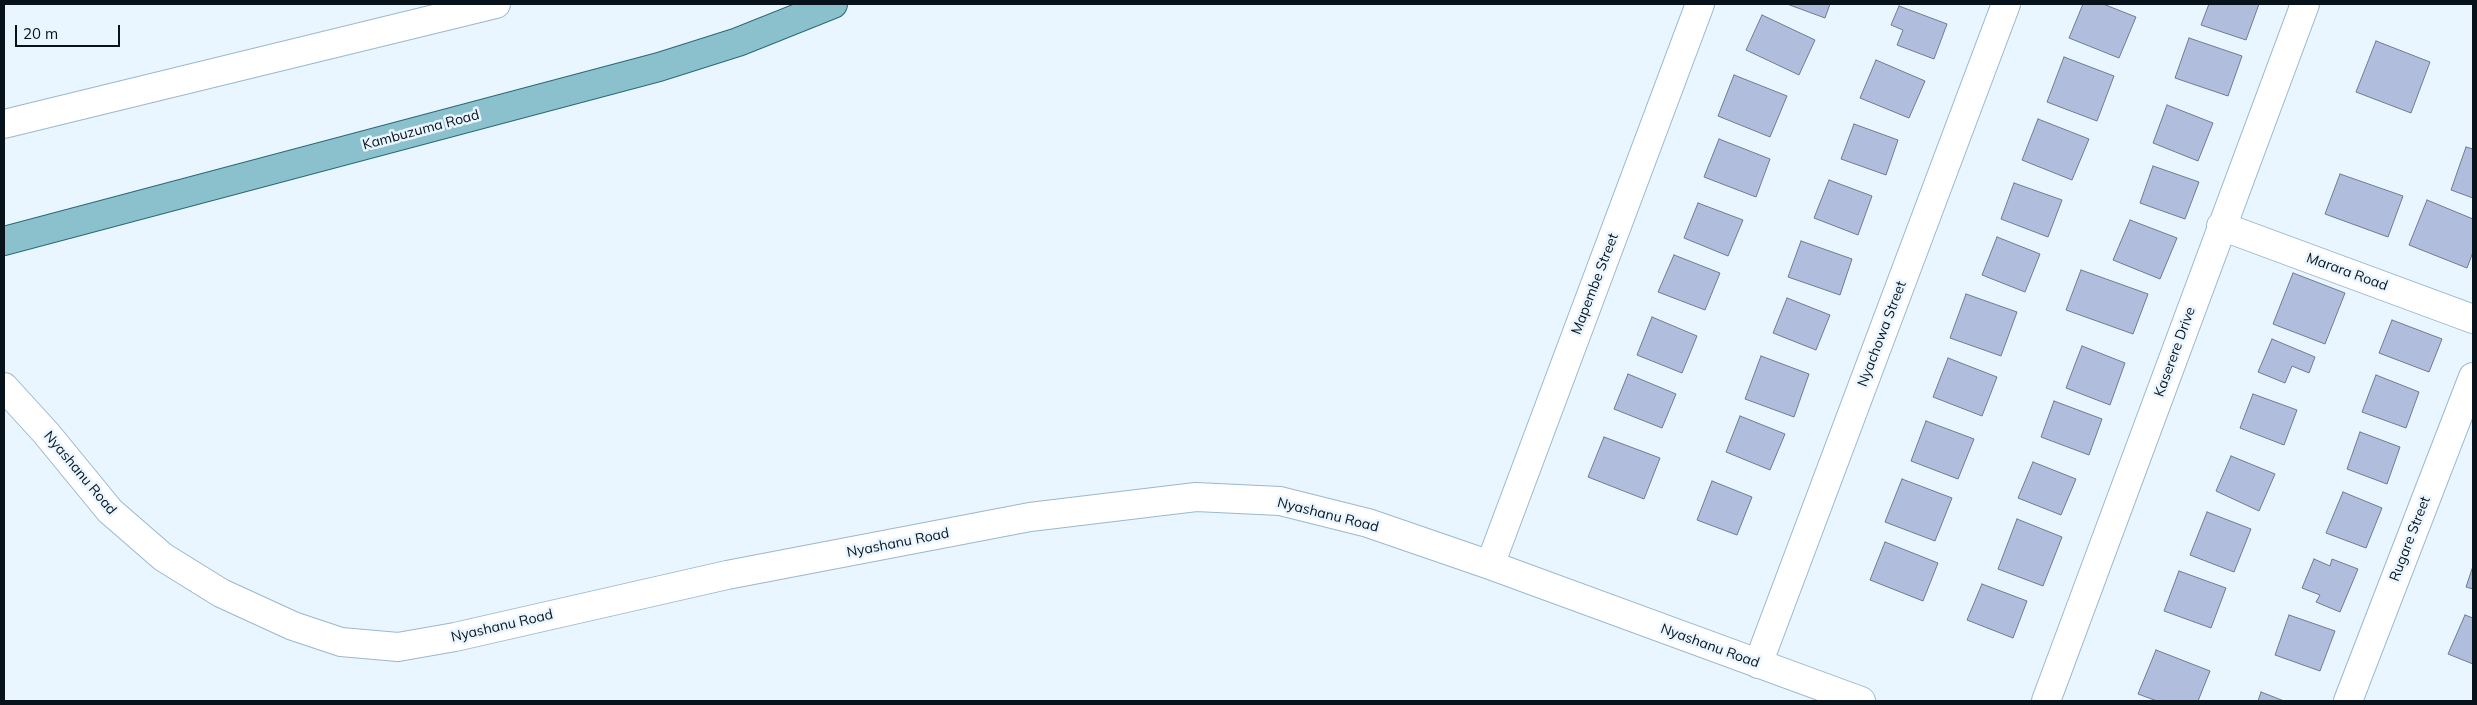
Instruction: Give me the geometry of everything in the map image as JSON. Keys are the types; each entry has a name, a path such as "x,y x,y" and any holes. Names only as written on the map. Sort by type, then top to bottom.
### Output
{"main road":[{"name":"Kambuzuma Road","path":"4,240 658,67 738,42 833,4"}],"street":[{"path":"4,124 496,4"},
{"name":"Mapembe Street","path":"1490,565 1700,4"},
{"name":"Nyachowa Street","path":"1758,664 2006,4"},
{"name":"Kaserere Drive","path":"2046,701 2304,4"},
{"name":"Marara Road","path":"2221,226 2473,319"},
{"name":"Rugare Street","path":"2348,701 2473,377"},
{"name":"Nyashanu Road","path":"4,387 46,432 110,511 163,557 221,592 292,626 341,642 398,647 455,637 727,575 1001,523 1076,511 1196,497 1280,501 1368,523 1490,565 1861,701"}],"building":[{"path":"1787,4 1830,4 1825,18"},
{"path":"2083,4 2103,4 2136,17 2119,58 2069,38"},
{"path":"2209,4 2259,4 2246,40 2201,25"},
{"path":"1899,6 1947,24 1934,59 1897,45 1903,30 1891,25"},
{"path":"1762,15 1815,40 1799,75 1746,50"},
{"path":"2189,38 2242,56 2228,96 2175,78"},
{"path":"2376,41 2430,62 2411,113 2356,92"},
{"path":"2064,57 2114,76 2097,121 2047,102"},
{"path":"1876,60 1925,81 1909,118 1860,98"},
{"path":"1734,75 1787,96 1770,137 1718,116"},
{"path":"2167,105 2213,123 2198,161 2153,143"},
{"path":"2038,119 2089,139 2072,180 2022,160"},
{"path":"1854,124 1898,140 1886,175 1841,159"},
{"path":"1719,139 1770,159 1756,197 1704,177"},
{"path":"2466,147 2473,149 2473,198 2451,190"},
{"path":"2153,166 2199,182 2185,219 2140,203"},
{"path":"2340,174 2403,196 2388,237 2325,214"},
{"path":"1829,180 1872,196 1858,235 1814,218"},
{"path":"2014,183 2062,200 2048,237 2001,219"},
{"path":"2427,200 2473,219 2473,252 2467,268 2409,245"},
{"path":"1698,203 1743,220 1728,256 1684,238"},
{"path":"2130,220 2177,238 2160,279 2113,260"},
{"path":"1997,237 2040,254 2025,292 1982,275"},
{"path":"1801,241 1852,259 1840,295 1788,277"},
{"path":"1674,255 1720,273 1705,310 1658,292"},
{"path":"2081,270 2148,294 2133,334 2066,310"},
{"path":"2293,273 2345,293 2325,344 2273,324"},
{"path":"1966,294 2017,312 2001,356 1950,338"},
{"path":"1787,298 1830,315 1816,350 1773,333"},
{"path":"1652,317 1697,336 1682,373 1637,355"},
{"path":"2392,320 2442,339 2429,372 2379,353"},
{"path":"2272,339 2315,357 2309,373 2292,366 2285,383 2258,372"},
{"path":"2082,346 2125,363 2110,405 2066,388"},
{"path":"1761,356 1809,374 1794,417 1745,399"},
{"path":"1948,358 1997,377 1982,416 1933,397"},
{"path":"1628,374 1676,394 1662,428 1614,409"},
{"path":"2376,375 2419,392 2406,428 2362,412"},
{"path":"2253,394 2297,410 2284,445 2240,428"},
{"path":"2054,401 2102,419 2089,455 2041,437"},
{"path":"1740,416 1785,434 1770,470 1726,452"},
{"path":"1926,421 1974,439 1958,479 1911,461"},
{"path":"2360,432 2400,447 2387,484 2347,469"},
{"path":"1604,437 1660,458 1644,499 1588,477"},
{"path":"2231,456 2275,474 2259,511 2216,491"},
{"path":"2033,462 2076,479 2061,515 2018,498"},
{"path":"1902,479 1952,498 1935,541 1885,522"},
{"path":"1712,481 1752,497 1737,535 1697,520"},
{"path":"2343,492 2382,508 2366,548 2326,533"},
{"path":"2207,512 2251,529 2234,572 2190,555"},
{"path":"2017,519 2062,537 2043,586 1998,569"},
{"path":"1885,542 1938,563 1923,601 1870,580"},
{"path":"2314,559 2330,566 2332,559 2358,569 2340,612 2316,602 2320,595 2302,588"},
{"path":"2473,566 2473,589 2466,587"},
{"path":"2179,571 2226,588 2211,628 2164,611"},
{"path":"1982,584 2027,601 2013,638 1967,620"},
{"path":"2289,615 2335,631 2320,671 2275,655"},
{"path":"2465,615 2473,618 2473,664 2448,654"},
{"path":"2156,650 2210,671 2198,701 2157,701 2138,694"},
{"path":"2261,692 2284,701 2258,701"}]}
